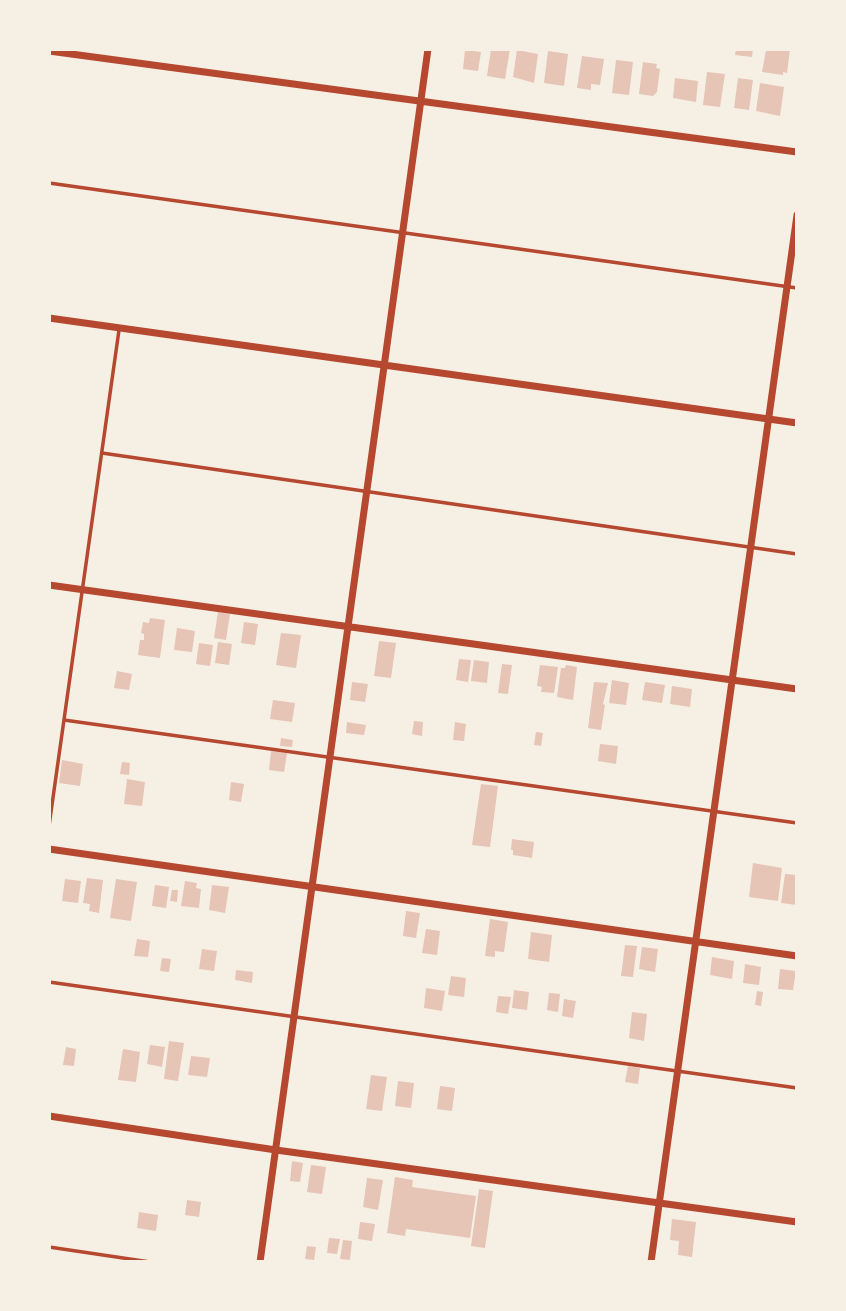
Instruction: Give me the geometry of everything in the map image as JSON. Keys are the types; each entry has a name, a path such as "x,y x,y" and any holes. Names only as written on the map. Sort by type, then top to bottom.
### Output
{"street":[{"path":"260,1262 428,49"},
{"path":"49,51 797,152"},
{"path":"650,1262 797,215"},
{"path":"49,318 797,424"},
{"path":"49,585 797,690"},
{"path":"49,849 797,956"},
{"path":"49,1116 797,1222"}],"lane":[{"path":"49,183 797,288"},
{"path":"49,826 119,327"},
{"path":"102,453 797,554"},
{"path":"64,720 797,823"},
{"path":"49,982 797,1088"},
{"path":"49,1247 150,1262"}],"building":[{"path":"491,49 510,49 505,79 487,76"},
{"path":"736,49 753,49 752,57 735,55"},
{"path":"790,49 787,73 783,72 783,75 762,72 766,50"},
{"path":"465,50 481,52 478,71 463,69"},
{"path":"517,50 538,54 534,83 513,77"},
{"path":"548,51 568,54 564,86 544,83"},
{"path":"582,56 604,59 600,85 591,84 591,90 577,88"},
{"path":"616,60 633,62 629,95 612,93"},
{"path":"643,62 657,64 656,68 660,69 657,92 653,96 639,94"},
{"path":"707,72 725,74 720,107 703,105"},
{"path":"675,78 698,81 696,102 673,98"},
{"path":"738,78 753,80 749,110 734,108"},
{"path":"760,83 784,87 780,116 756,111"},
{"path":"218,612 230,614 226,640 214,638"},
{"path":"150,618 165,620 160,658 138,655 140,640 144,640 144,634 141,633 143,622 149,623"},
{"path":"244,622 258,624 255,645 241,643"},
{"path":"177,628 195,631 192,652 174,650"},
{"path":"281,633 301,635 296,668 276,665"},
{"path":"379,641 396,643 391,678 374,676"},
{"path":"218,642 232,644 229,665 215,663"},
{"path":"199,643 213,645 210,666 196,664"},
{"path":"459,659 471,660 468,682 456,680"},
{"path":"474,660 489,662 487,683 471,681"},
{"path":"502,664 512,665 508,694 498,693"},
{"path":"540,665 558,667 554,693 541,692 542,687 537,686"},
{"path":"566,665 577,667 573,700 557,697 561,668"},
{"path":"117,671 132,674 129,690 114,688"},
{"path":"612,680 629,683 626,705 609,703"},
{"path":"352,682 368,684 365,702 350,700"},
{"path":"594,682 608,683 601,730 588,728"},
{"path":"645,682 665,685 662,703 642,700"},
{"path":"672,686 692,689 690,707 670,704"},
{"path":"273,700 295,703 292,722 270,719"},
{"path":"414,721 423,722 422,736 412,734"},
{"path":"347,722 366,725 364,735 346,733"},
{"path":"455,722 466,724 464,741 453,740"},
{"path":"536,732 543,733 541,746 534,745"},
{"path":"281,738 293,740 292,747 280,746"},
{"path":"600,744 618,746 616,764 598,761"},
{"path":"271,751 287,753 284,772 269,770"},
{"path":"62,760 83,764 80,786 59,783"},
{"path":"122,762 130,763 129,775 120,774"},
{"path":"127,779 145,782 142,806 124,804"},
{"path":"231,782 244,784 241,802 229,800"},
{"path":"481,784 498,786 490,847 472,845"},
{"path":"512,839 534,842 532,858 513,855"},
{"path":"753,863 782,868 778,901 749,897"},
{"path":"785,874 797,875 797,905 781,903"},
{"path":"87,878 103,880 99,913 89,911 90,904 83,903"},
{"path":"65,879 81,881 78,903 62,901"},
{"path":"116,879 137,882 131,921 110,918"},
{"path":"185,881 197,883 196,888 201,889 199,908 181,906"},
{"path":"155,885 169,887 166,908 152,906"},
{"path":"212,885 229,887 225,913 209,910"},
{"path":"172,890 178,890 177,902 170,901"},
{"path":"406,911 420,913 416,938 403,936"},
{"path":"490,919 508,922 504,952 495,951 495,957 485,956"},
{"path":"426,929 440,931 437,955 422,953"},
{"path":"531,932 552,935 549,962 528,959"},
{"path":"137,939 150,941 148,957 134,956"},
{"path":"625,945 637,946 633,977 621,976"},
{"path":"642,947 658,949 655,972 639,969"},
{"path":"202,949 217,951 214,971 199,969"},
{"path":"712,957 734,961 732,979 710,975"},
{"path":"162,958 171,959 169,972 160,971"},
{"path":"745,964 761,967 759,985 743,983"},
{"path":"780,969 796,971 793,990 778,989"},
{"path":"236,970 253,972 252,983 235,980"},
{"path":"451,976 466,978 464,997 448,995"},
{"path":"426,988 445,991 442,1011 424,1008"},
{"path":"514,990 529,992 527,1010 512,1008"},
{"path":"757,991 763,992 761,1006 755,1005"},
{"path":"549,993 560,994 558,1012 547,1010"},
{"path":"498,996 511,997 508,1014 496,1012"},
{"path":"564,999 576,1001 573,1018 562,1016"},
{"path":"632,1012 647,1014 644,1041 629,1038"},
{"path":"169,1041 184,1043 178,1081 164,1079"},
{"path":"150,1045 165,1047 162,1067 147,1064"},
{"path":"66,1047 76,1049 74,1066 63,1065"},
{"path":"123,1049 140,1052 136,1082 118,1080"},
{"path":"191,1056 210,1058 207,1077 188,1075"},
{"path":"628,1066 640,1068 638,1084 625,1082"},
{"path":"371,1075 387,1077 382,1111 366,1109"},
{"path":"398,1081 414,1083 411,1108 395,1106"},
{"path":"440,1086 455,1088 452,1111 437,1109"},
{"path":"292,1161 303,1163 300,1182 290,1181"},
{"path":"311,1165 326,1167 322,1194 307,1192"},
{"path":"395,1177 413,1180 412,1187 476,1196 470,1238 406,1229 405,1236 387,1233"},
{"path":"367,1178 383,1180 378,1210 363,1207"},
{"path":"479,1189 493,1191 485,1248 471,1246"},
{"path":"187,1200 201,1202 199,1217 185,1215"},
{"path":"139,1212 158,1215 156,1231 137,1228"},
{"path":"672,1219 696,1222 692,1257 678,1255 679,1241 670,1240"},
{"path":"360,1222 375,1224 372,1241 358,1239"},
{"path":"329,1238 340,1239 337,1254 327,1253"},
{"path":"343,1240 352,1241 350,1260 340,1259"},
{"path":"307,1246 316,1247 314,1260 305,1259"}]}
